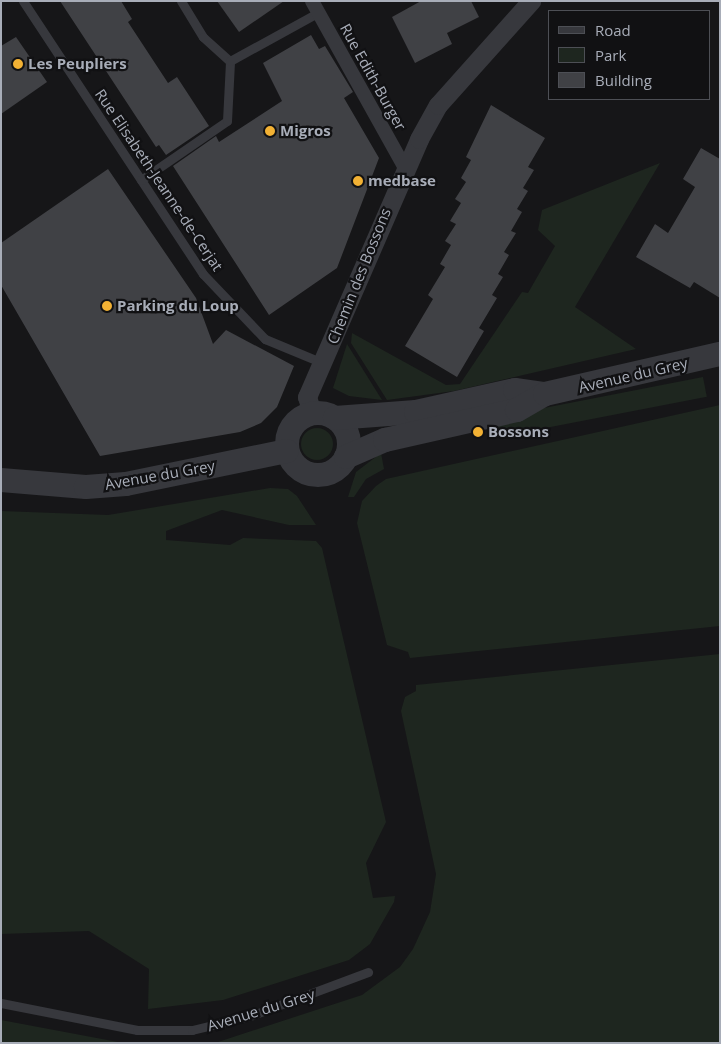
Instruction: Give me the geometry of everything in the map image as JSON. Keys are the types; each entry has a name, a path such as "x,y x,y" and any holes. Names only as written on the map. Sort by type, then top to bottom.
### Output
{"street":[{"name":"Chemin des Bossons","path":"312,413 307,397 405,168 438,105 532,1"},
{"name":"Rue Edith-Burger","path":"316,7 405,168"},
{"name":"Avenue du Grey","path":"346,457 385,440 517,410 545,394 720,354"},
{"name":"Avenue du Grey","path":"335,418 416,412 515,390 545,394"},
{"path":"312,413 335,418 347,432 346,457 334,471 315,476 297,468 287,452 291,427 312,413"},
{"name":"Avenue du Grey","path":"1,480 76,487 126,484 287,452"}],"lane":[{"name":"Rue Elisabeth-Jeanne-de-Cerjat","path":"23,1 203,274 265,339 323,363"},
{"path":"180,1 203,37 230,61"},
{"path":"230,61 316,7"},
{"path":"141,180 227,120 230,61"},
{"name":"Avenue du Grey","path":"1,1003 137,1030 192,1030 250,1016 368,972"}],"green space":[{"path":"660,163 575,307 636,349 454,391 387,400 351,343 352,333 446,385 460,384 522,292 528,293 555,246 538,230 542,210"},
{"path":"347,344 382,400 349,396 333,388"},
{"path":"703,377 707,397 499,437 495,417"},
{"path":"720,405 720,626 410,658 408,652 387,645 357,523 362,501 376,486 386,479"},
{"path":"317,428 323,429 328,433 332,438 332,450 328,455 323,459 317,460 311,459 306,455 302,450 301,444 302,438 306,433 311,429"},
{"path":"381,453 384,469 366,479 354,497 348,497 356,472"},
{"path":"270,488 288,489 297,496 316,525 289,525 222,510 166,531 166,540 230,545 243,538 316,541 322,548 386,822 366,863 373,898 395,896 394,902 370,944 349,960 223,1000 148,1009 149,969 89,931 1,934 1,511 108,515"},
{"path":"720,654 720,1043 215,1043 362,995 400,967 413,949 430,912 436,874 401,711 405,697 416,691 416,685"},
{"path":"1,1020 118,1042 124,1043 1,1043"}],"building":[{"path":"60,1 121,1 132,19 128,22 168,83 177,77 209,126 166,155 159,145 156,147"},
{"path":"217,1 284,1 239,32"},
{"path":"421,1 471,1 479,17 447,33 452,44 415,63 392,17"},
{"path":"311,35 319,49 325,46 353,92 344,98 379,158 337,268 269,315 173,166 216,136 219,142 282,101 263,63"},
{"name":"Les Peupliers","path":"16,37 47,82 1,114 1,46"},
{"path":"491,105 545,138 528,167 534,170 523,188 528,191 517,209 522,212 511,231 516,233 504,252 509,255 498,274 503,277 492,295 497,298 479,328 484,331 457,377 405,346 433,299 428,295 445,267 440,264 451,245 445,241 456,224 450,221 461,203 455,199 466,182 461,178 471,160 466,157"},
{"path":"701,148 720,159 720,298 694,282 690,288 636,257 655,224 668,233 695,187 683,179"},
{"name":"Parking du Loup","path":"108,169 196,298 213,344 226,330 294,366 277,407 261,423 240,432 100,456 1,285 1,243"}],"place":[{"name":"Les Peupliers","path":"18,64"},
{"name":"Migros","path":"270,131"},
{"name":"medbase","path":"358,181"},
{"name":"Parking du Loup","path":"107,306"},
{"name":"Bossons","path":"478,432"}]}
